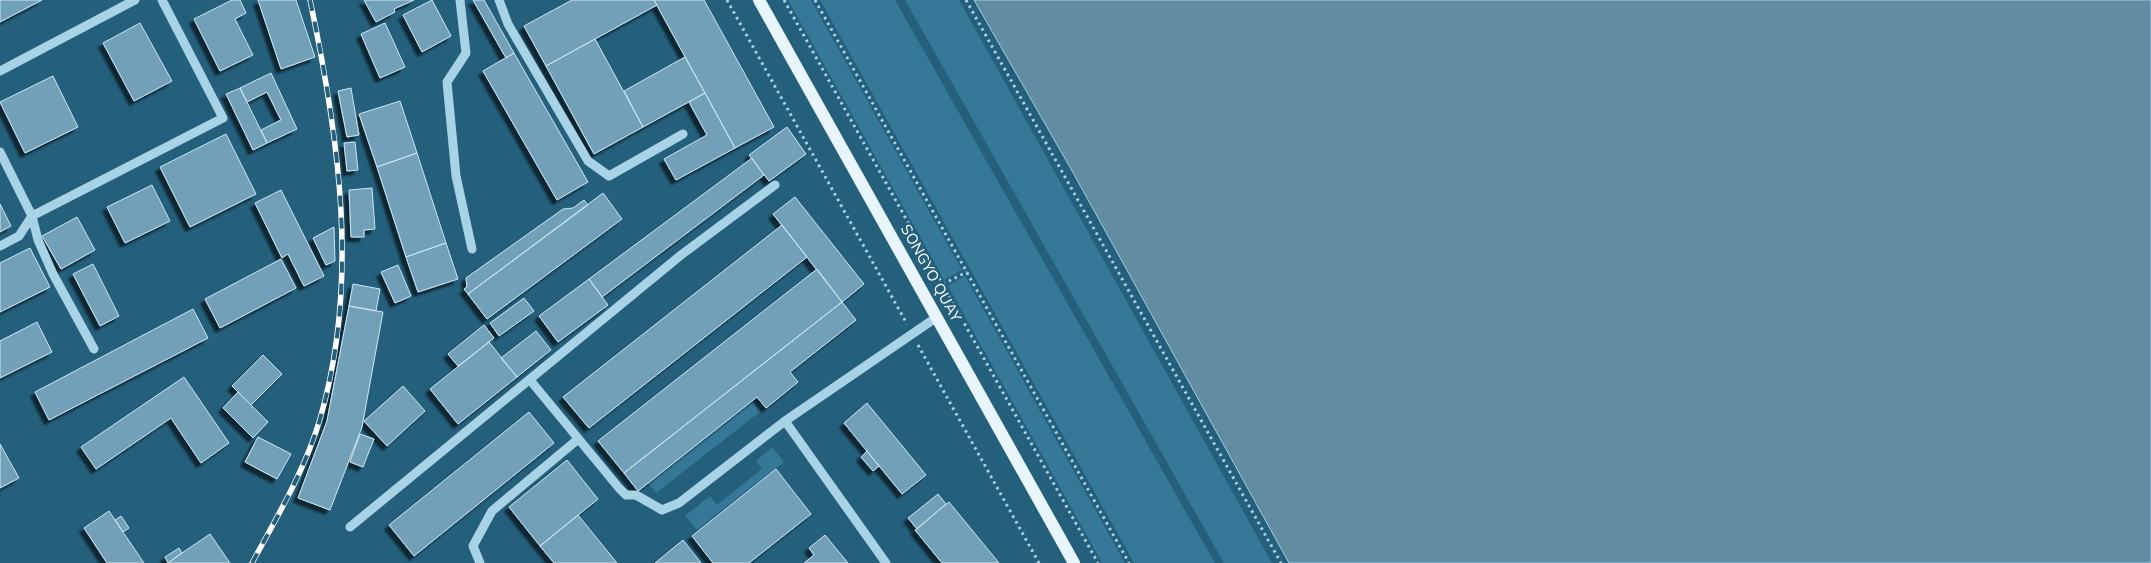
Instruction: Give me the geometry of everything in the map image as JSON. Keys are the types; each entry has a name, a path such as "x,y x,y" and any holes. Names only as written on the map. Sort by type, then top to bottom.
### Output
{"main road":[{"name":"SONGYO QUAY","path":"759,0 1074,563"}],"street":[{"path":"0,71 135,0"},
{"path":"0,246 19,236 32,216 223,118 162,0"},
{"path":"460,0 466,53 446,82 456,176 472,249"},
{"path":"499,0 508,24 588,161 609,176 683,134"},
{"path":"0,152 32,216 38,240 53,274 94,349"},
{"path":"350,526 681,255 775,185"},
{"path":"530,380 578,440 626,495 636,495 662,510 679,503 785,421 912,332 937,317"},
{"path":"785,421 886,563"},
{"path":"480,563 473,546 492,511 578,440"}],"path":[{"path":"727,0 1039,563"},
{"path":"784,0 1098,563"},
{"path":"815,0 1129,563"},
{"path":"966,0 1281,563"},
{"path":"943,284 967,272"}],"shaded area":[{"path":"788,0 811,0 962,270 944,280"},
{"path":"820,0 895,0 1215,563 1134,563"},
{"path":"905,0 959,0 1272,563 1224,563"},
{"path":"974,0 2151,0 2151,563 1289,563 1071,169"},
{"path":"965,276 1125,563 1102,563 948,286"},
{"path":"753,401 761,411 656,493 648,483"},
{"path":"772,447 784,462 697,530 685,516 710,496 717,505 762,469 756,461"}],"building":[{"path":"0,0 42,0 0,22"},
{"path":"232,0 240,0 246,13 235,19 253,55 220,71 194,19"},
{"path":"258,0 296,0 315,57 281,69"},
{"path":"364,0 414,0 394,9 395,12 376,22"},
{"path":"432,0 451,36 422,52 403,15"},
{"path":"473,0 484,0 514,53 506,58"},
{"path":"572,0 654,0 657,5 546,66 524,26"},
{"path":"654,0 704,0 774,127 735,148"},
{"path":"140,23 172,81 134,101 103,43"},
{"path":"385,23 405,67 380,78 361,34"},
{"path":"595,39 643,127 594,154 546,66"},
{"path":"514,53 588,182 557,200 483,71"},
{"path":"685,57 705,93 643,127 624,91"},
{"path":"271,73 297,129 267,143 261,130 281,120 267,92 247,102 240,88"},
{"path":"53,76 78,127 25,153 0,102"},
{"path":"240,88 267,143 253,150 226,94"},
{"path":"351,88 359,135 347,137 338,91"},
{"path":"705,93 735,148 676,180 664,159 707,135 689,102"},
{"path":"400,101 417,153 377,167 359,114"},
{"path":"787,127 806,154 769,181 749,155"},
{"path":"226,134 256,194 190,227 160,167"},
{"path":"355,142 358,170 347,171 344,143"},
{"path":"417,153 446,243 406,257 377,167"},
{"path":"752,158 764,175 602,297 589,279"},
{"path":"152,185 170,221 125,243 107,207"},
{"path":"372,188 375,229 364,230 364,237 351,237 349,190"},
{"path":"281,190 324,276 304,286 288,254 282,258 255,203"},
{"path":"603,193 622,219 487,319 468,294"},
{"path":"795,197 864,284 842,302 773,214"},
{"path":"584,200 588,205 468,294 464,289 467,287 466,278 563,209 573,208"},
{"path":"0,204 11,226 0,232"},
{"path":"77,217 95,250 61,269 42,236"},
{"path":"782,225 807,257 589,428 563,397"},
{"path":"334,227 335,261 326,265 313,238"},
{"path":"446,243 458,279 418,292 406,257"},
{"path":"30,248 50,287 0,312 0,263"},
{"path":"281,259 296,288 220,328 205,299"},
{"path":"93,264 119,316 100,326 73,274"},
{"path":"398,265 411,296 395,303 381,272"},
{"path":"817,269 842,302 624,473 598,441"},
{"path":"589,279 608,305 558,342 539,316"},
{"path":"353,284 380,289 376,311 349,306"},
{"path":"524,298 534,311 499,336 490,323"},
{"path":"842,302 856,320 790,372 798,382 766,408 757,397 638,491 624,473"},
{"path":"349,306 383,312 362,427 330,510 298,498 327,421"},
{"path":"193,309 208,338 49,420 35,392"},
{"path":"37,322 52,352 0,378 0,341"},
{"path":"484,325 494,338 458,366 448,354"},
{"path":"536,331 551,350 517,377 501,358"},
{"path":"489,342 517,377 458,424 430,389"},
{"path":"263,355 282,374 251,405 232,386"},
{"path":"184,377 229,443 201,463 171,418 96,469 81,447"},
{"path":"403,386 425,411 387,446 364,421"},
{"path":"238,392 268,422 253,438 223,408"},
{"path":"867,403 926,475 902,494 844,423"},
{"path":"529,412 554,443 414,556 389,525"},
{"path":"360,434 374,439 363,467 350,462"},
{"path":"258,437 291,454 277,479 245,462"},
{"path":"0,444 19,478 0,488"},
{"path":"867,451 879,466 873,471 861,457"},
{"path":"567,460 598,499 540,546 509,507"},
{"path":"776,469 811,514 749,563 713,563 692,536"},
{"path":"938,494 946,504 917,529 908,518"},
{"path":"949,502 999,563 942,563 915,530"},
{"path":"109,511 144,563 107,563 84,528"},
{"path":"578,515 617,563 554,563 540,546"},
{"path":"121,516 129,528 123,532 115,520"},
{"path":"210,534 230,563 168,563 182,553"},
{"path":"825,535 848,563 804,563 814,555 809,548"},
{"path":"683,540 701,563 655,563"},
{"path":"179,548 182,553 168,563 165,557"}],"railway":[{"path":"252,563 290,493 314,438 332,367 339,315 342,262 341,210 329,104 310,0"}]}
